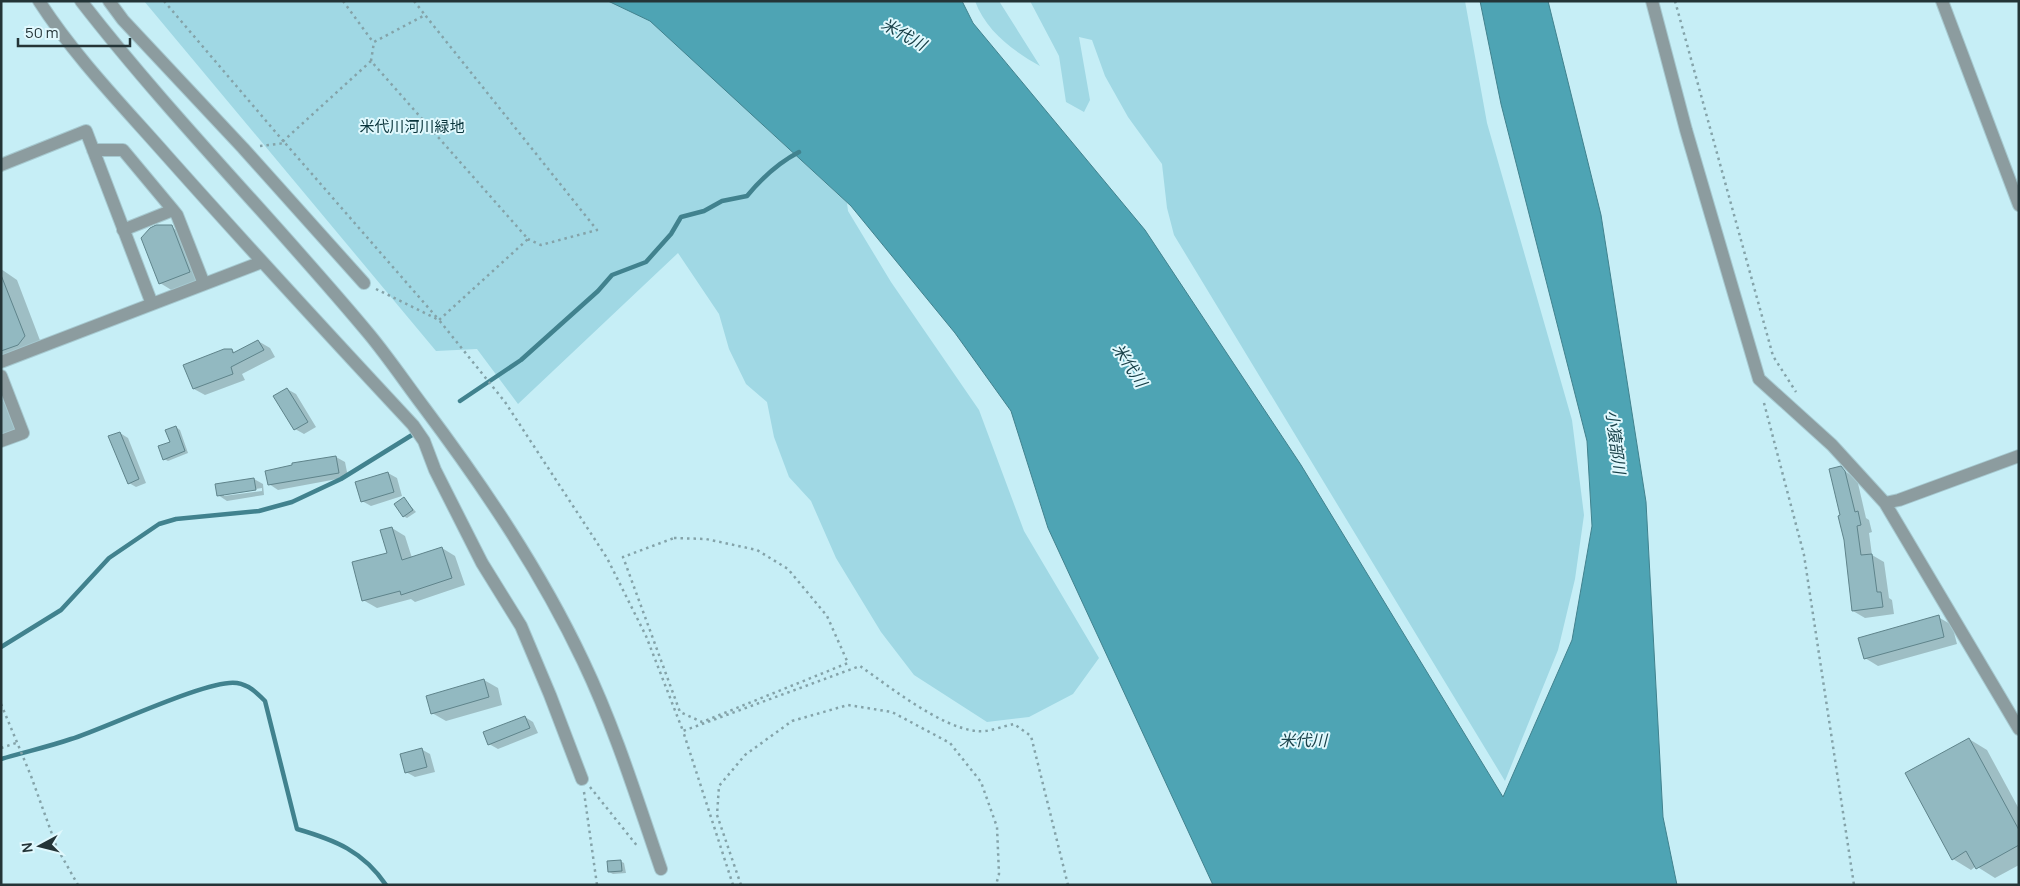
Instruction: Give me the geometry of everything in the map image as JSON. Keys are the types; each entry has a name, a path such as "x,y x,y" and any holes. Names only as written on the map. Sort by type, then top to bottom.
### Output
{"street":[{"path":"39,1 52,22 100,80 262,262 413,425 424,441 435,470 482,562 520,626 550,695 582,779"},
{"path":"81,1 210,153 369,335 444,434 507,524 547,591 583,660 619,743 661,869"},
{"path":"109,1 123,20 243,148 364,283"},
{"path":"1652,1 1686,130 1760,379 1832,445 1885,503 2019,729"},
{"path":"1942,1 2019,204"},
{"path":"1,164 86,132 152,304"},
{"path":"93,150 123,150 173,210 177,215 204,284"},
{"path":"123,230 173,210"},
{"path":"1,362 262,262"},
{"path":"1,376 23,433 1,441"},
{"path":"1885,503 1899,500 2019,456"}],"path":[{"path":"164,1 439,320 493,386 607,558 646,636 683,731 733,885"},
{"path":"280,144 371,61 374,42 343,1"},
{"path":"371,61 528,239 541,244 596,230 414,1"},
{"path":"1675,1 1773,356 1796,393"},
{"path":"374,42 425,16"},
{"path":"243,148 285,143"},
{"path":"439,320 528,239"},
{"path":"364,283 439,320"},
{"path":"1760,379 1766,412 1804,555 1854,885"},
{"path":"674,538 706,539 757,550 788,569 827,616 848,663 702,722 680,712 623,557 674,538"},
{"path":"683,731 860,666 900,695 948,723 977,732 1014,724 1031,736 1068,885"},
{"path":"1,704 16,744 31,776 56,848 78,885"},
{"path":"741,885 717,815 719,786 745,755 792,721 848,706 892,712 950,744 981,782 997,827 999,874 996,885"},
{"path":"1,748 16,744"},
{"path":"582,779 642,850"},
{"path":"582,779 597,885"}],"green space":[{"name":"米代川河川緑地","path":"144,1 608,1 650,20 847,203 848,211 891,282 979,410 1024,531 1099,658 1073,694 1029,717 987,722 914,675 881,632 836,558 811,501 789,477 774,437 767,402 746,384 729,349 719,314 678,253 518,404 477,349 436,351"},
{"path":"975,1 999,1 1040,66 1010,47 993,31"},
{"path":"1030,1 1465,1 1487,123 1572,420 1584,515 1575,579 1558,650 1505,781 1174,235 1167,208 1162,164 1128,117 1105,76 1092,40 1079,37 1090,100 1084,112 1066,102 1059,56"}],"water":[{"name":"米代川","path":"608,1 962,1 973,23 1145,230 1301,465 1503,797 1572,640 1592,526 1587,441 1501,104 1480,1 1548,1 1601,215 1646,502 1663,817 1677,885 1213,885 1048,528 1011,411 955,333 851,206 650,21"}],"building":[{"path":"156,225 172,225 190,272 159,284 141,238 150,228"},
{"path":"1,275 25,336 18,345 1,351"},
{"path":"258,340 264,350 231,367 233,374 193,389 183,365 224,349 232,349 233,353"},
{"path":"287,388 308,422 294,430 273,396"},
{"path":"176,426 185,451 163,460 158,446 170,442 165,430"},
{"path":"120,432 139,479 128,484 108,436"},
{"path":"336,456 339,473 268,485 265,471 292,465 292,463"},
{"path":"1841,466 1845,471 1855,512 1858,511 1861,525 1857,526 1861,555 1872,554 1877,592 1881,592 1883,607 1852,611 1844,540 1838,516 1840,515 1829,469"},
{"path":"388,472 394,492 361,502 355,482"},
{"path":"254,478 256,490 217,496 215,484"},
{"path":"404,497 413,510 403,517 394,504"},
{"path":"392,527 402,560 442,547 452,578 401,595 400,591 362,601 352,562 387,553 380,530"},
{"path":"1939,615 1944,637 1864,659 1858,638"},
{"path":"484,679 489,697 431,714 426,696"},
{"path":"525,716 530,728 488,745 483,732"},
{"path":"1969,738 2019,830 2019,845 1976,869 1966,851 1952,860 1905,773"},
{"path":"422,748 427,767 405,773 400,754"},
{"path":"621,860 622,871 608,872 607,861"}],"waterway":[{"path":"460,401 521,360 598,291 612,275 646,262 671,234 681,217 704,211 722,201 747,196 771,171 799,152"},
{"path":"1,647 61,610 109,558 159,524 176,519 259,511 292,502 341,479 412,435"},
{"path":"1,759 54,745 86,734 156,705 204,688 223,684 237,683 245,685 265,701 297,829 347,848 368,863 386,885"}],"water label":[{"name":"小猿部川","path":"1616,442"}]}
